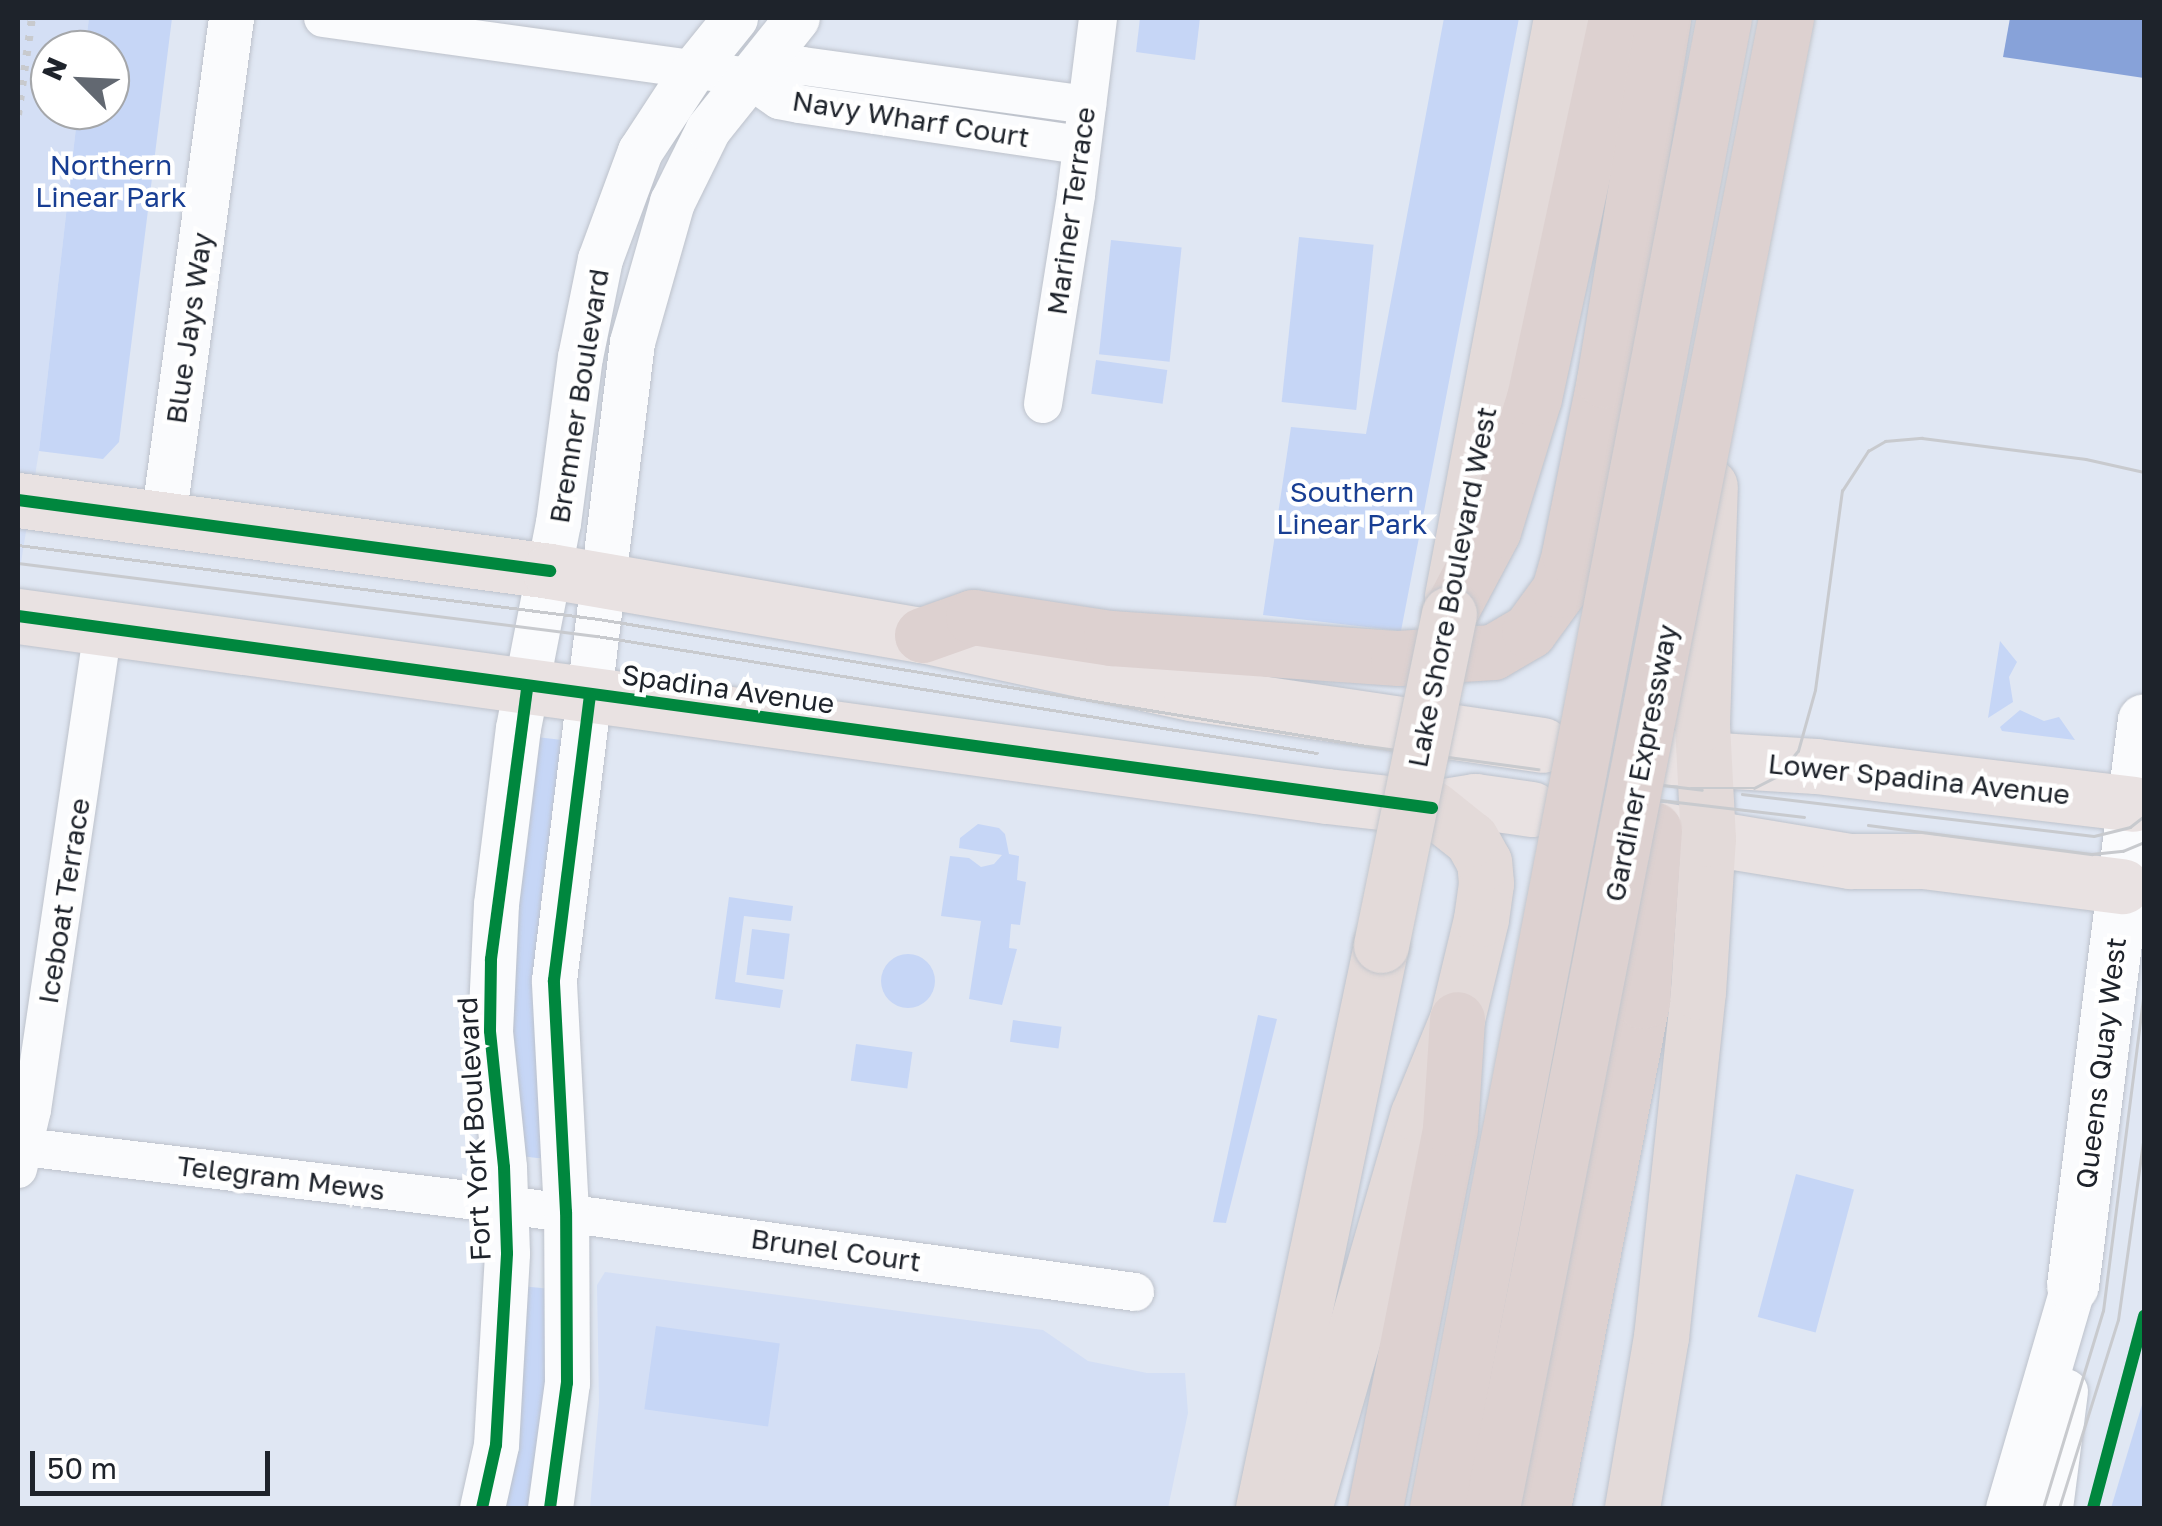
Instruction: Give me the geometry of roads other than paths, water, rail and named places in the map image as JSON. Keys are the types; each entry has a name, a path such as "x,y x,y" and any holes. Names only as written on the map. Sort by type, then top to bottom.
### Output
{"highway":[{"name":"Lake Shore Boulevard West","path":"1263,1508 1449,614 1561,18"},
{"path":"1449,614 1492,531 1534,398 1616,18"},
{"path":"922,635 973,617 1111,638 1398,658 1492,652 1518,640 1539,620 1559,590 1568,554 1663,18"},
{"path":"1436,1508 1724,18"},
{"path":"1632,1508 1661,1336 1698,992 1708,839 1686,757 1718,251 1763,18"},
{"name":"Gardiner Expressway","path":"1492,1508 1786,18"},
{"path":"1374,1508 1450,1128 1457,1019 1486,884 1484,862 1471,839 1432,808"},
{"path":"1543,1508 1642,1001 1654,829"},
{"path":"1304,1508 1418,1114 1457,1019"}],"main road":[{"path":"43,503 550,571 922,635 1192,692 1542,745"},
{"name":"Spadina Avenue","path":"58,622 1432,808 1475,800 1531,808"},
{"name":"Queens Quay West","path":"2073,1286 2144,720"},
{"name":"Lower Spadina Avenue","path":"1686,757 1816,766 2133,804"},
{"path":"1654,829 1850,861 1924,861 2122,886"}],"street":[{"name":"Blue Jays Way","path":"163,519 231,18"},
{"name":"Navy Wharf Court","path":"322,18 746,77 803,66 1087,105"},
{"name":"Bremner Boulevard","path":"527,688 550,571 580,358 600,258 640,151 693,70 735,18"},
{"name":"Bremner Boulevard","path":"590,696 632,342 656,253 672,202 708,130 746,77 797,18"},
{"name":"Mariner Terrace","path":"1043,404 1098,18"},
{"name":"Navy Wharf Court","path":"746,77 780,100 799,104 1081,145"},
{"name":"Iceboat Terrace","path":"21,1160 78,814 58,622"},
{"name":"Fort York Boulevard","path":"527,688 491,959 490,1032 537,1209 567,1384 550,1508"},
{"name":"Fort York Boulevard","path":"482,1508 496,1445 502,1381 537,1209 554,980 590,696"},
{"name":"Telegram Mews","path":"21,1160 537,1209"},
{"name":"Brunel Court","path":"537,1209 1135,1292"},
{"name":"Queens Quay West","path":"2008,1508 2073,1286"},
{"name":"Queens Quay West","path":"2050,1508 2073,1328 2073,1286"}],"water":[{"path":"2010,18 2144,18 2144,78 2003,57"}],"tram line":[{"path":"1691,788 1754,788 1776,777 1798,751 1815,690 1842,491 1868,451 1885,441 1922,438 2086,459 2144,472"},
{"path":"18,545 599,619 1367,746 1538,769"},
{"path":"18,563 597,636 1317,753"},
{"path":"1663,785 1702,790"},
{"path":"1742,794 2094,836 2130,827 2144,816"},
{"path":"1660,800 1804,817"},
{"path":"1868,825 2092,854 2123,851 2144,842"},
{"path":"2043,1508 2103,1311 2144,989"},
{"path":"2059,1508 2118,1320 2144,1134"}],"railway":[{"path":"18,115 32,18"}],"park label":[{"name":"Northern Linear Park","path":"111,181"},
{"name":"Southern Linear Park","path":"1352,508"}]}
